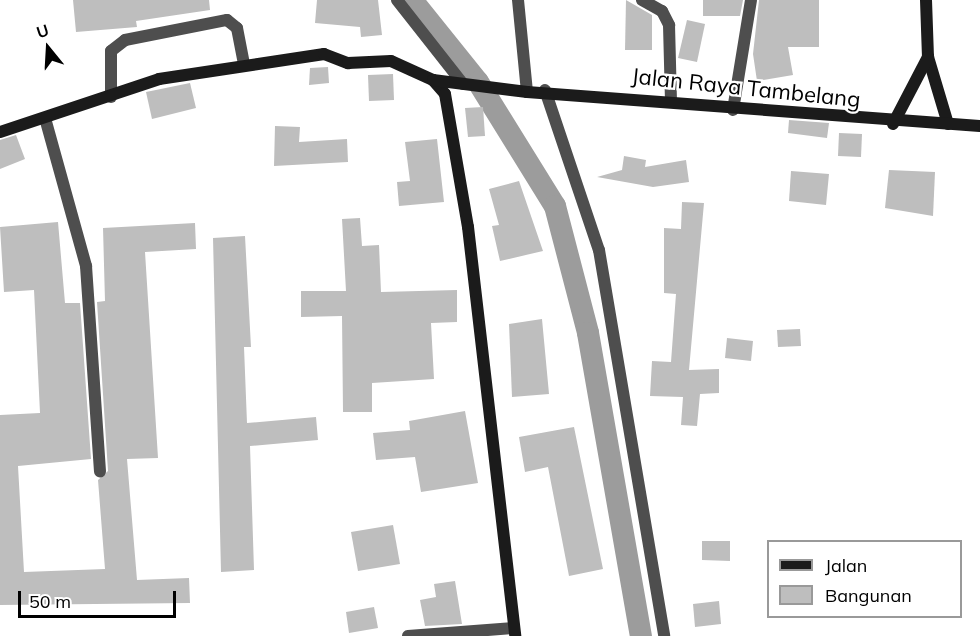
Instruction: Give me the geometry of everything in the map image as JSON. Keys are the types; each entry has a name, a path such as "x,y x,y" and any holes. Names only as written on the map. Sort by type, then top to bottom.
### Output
{"main road":[{"path":"926,0 927,57 948,124"},
{"path":"0,132 47,124 159,79 244,64 324,54 348,63 391,61 433,80 463,84"},
{"path":"893,124 927,57"},
{"path":"433,80 445,94 464,196 515,632"},
{"name":"Jalan Raya Tambelang","path":"463,84 527,92 545,90 893,124 980,126"}],"street":[{"path":"397,0 463,84"},
{"path":"518,0 527,92"},
{"path":"642,0 662,11 669,25 671,102"},
{"path":"733,110 751,0"},
{"path":"111,98 111,51 125,40 227,20 237,28 244,64"},
{"path":"545,90 599,250 664,636"},
{"path":"47,124 86,266 100,472"},
{"path":"408,636 515,632"}],"building":[{"path":"73,0 209,0 210,10 136,21 137,27 76,32"},
{"path":"317,0 378,0 382,35 361,37 360,27 315,23"},
{"path":"626,0 652,15 652,50 625,50"},
{"path":"703,0 743,0 740,16 703,16"},
{"path":"759,0 819,0 819,47 788,47 793,75 757,81 753,54"},
{"path":"687,20 705,24 697,62 678,58"},
{"path":"328,67 329,83 309,85 310,68"},
{"path":"393,74 394,100 369,101 368,75"},
{"path":"190,83 196,108 152,119 146,92"},
{"path":"483,107 485,136 468,137 465,108"},
{"path":"789,120 829,123 827,138 788,133"},
{"path":"275,126 300,127 299,142 347,139 348,162 274,166"},
{"path":"839,133 862,134 861,157 838,156"},
{"path":"16,135 25,159 0,169 0,140"},
{"path":"437,139 444,202 399,206 397,182 410,181 405,142"},
{"path":"624,156 646,160 645,167 686,160 689,182 653,187 597,177 622,170"},
{"path":"889,170 935,172 933,216 885,208"},
{"path":"791,171 829,174 826,205 789,201"},
{"path":"519,181 543,251 500,261 492,226 499,225 489,189"},
{"path":"682,202 704,203 689,370 719,369 719,393 700,394 697,426 681,425 683,397 650,396 652,361 671,362 676,294 664,293 664,228 681,229"},
{"path":"360,218 362,246 379,245 381,292 457,290 457,322 431,323 434,379 372,383 372,412 343,412 342,316 301,317 301,291 346,291 342,219"},
{"path":"58,222 65,303 80,303 91,459 18,466 24,572 105,569 98,480 108,471 97,302 105,301 103,228 195,223 196,249 145,252 158,458 127,459 137,580 189,578 190,603 0,605 0,415 40,413 34,290 4,292 0,227"},
{"path":"245,236 251,347 244,347 247,423 316,417 318,440 250,446 254,570 221,572 213,238"},
{"path":"542,319 549,394 512,397 509,324"},
{"path":"800,329 801,346 778,347 777,330"},
{"path":"727,338 753,341 751,361 725,358"},
{"path":"465,411 478,483 421,492 415,457 376,460 373,433 410,430 409,421"},
{"path":"574,427 603,569 569,576 548,467 525,472 519,437"},
{"path":"393,525 400,564 358,571 351,532"},
{"path":"702,541 730,541 730,561 702,560"},
{"path":"455,581 462,624 425,626 420,600 436,597 434,584"},
{"path":"719,601 721,624 695,627 693,604"},
{"path":"374,607 378,628 349,633 346,612"}],"waterway":[{"path":"412,0 478,82 555,206 588,333 641,636"}]}
